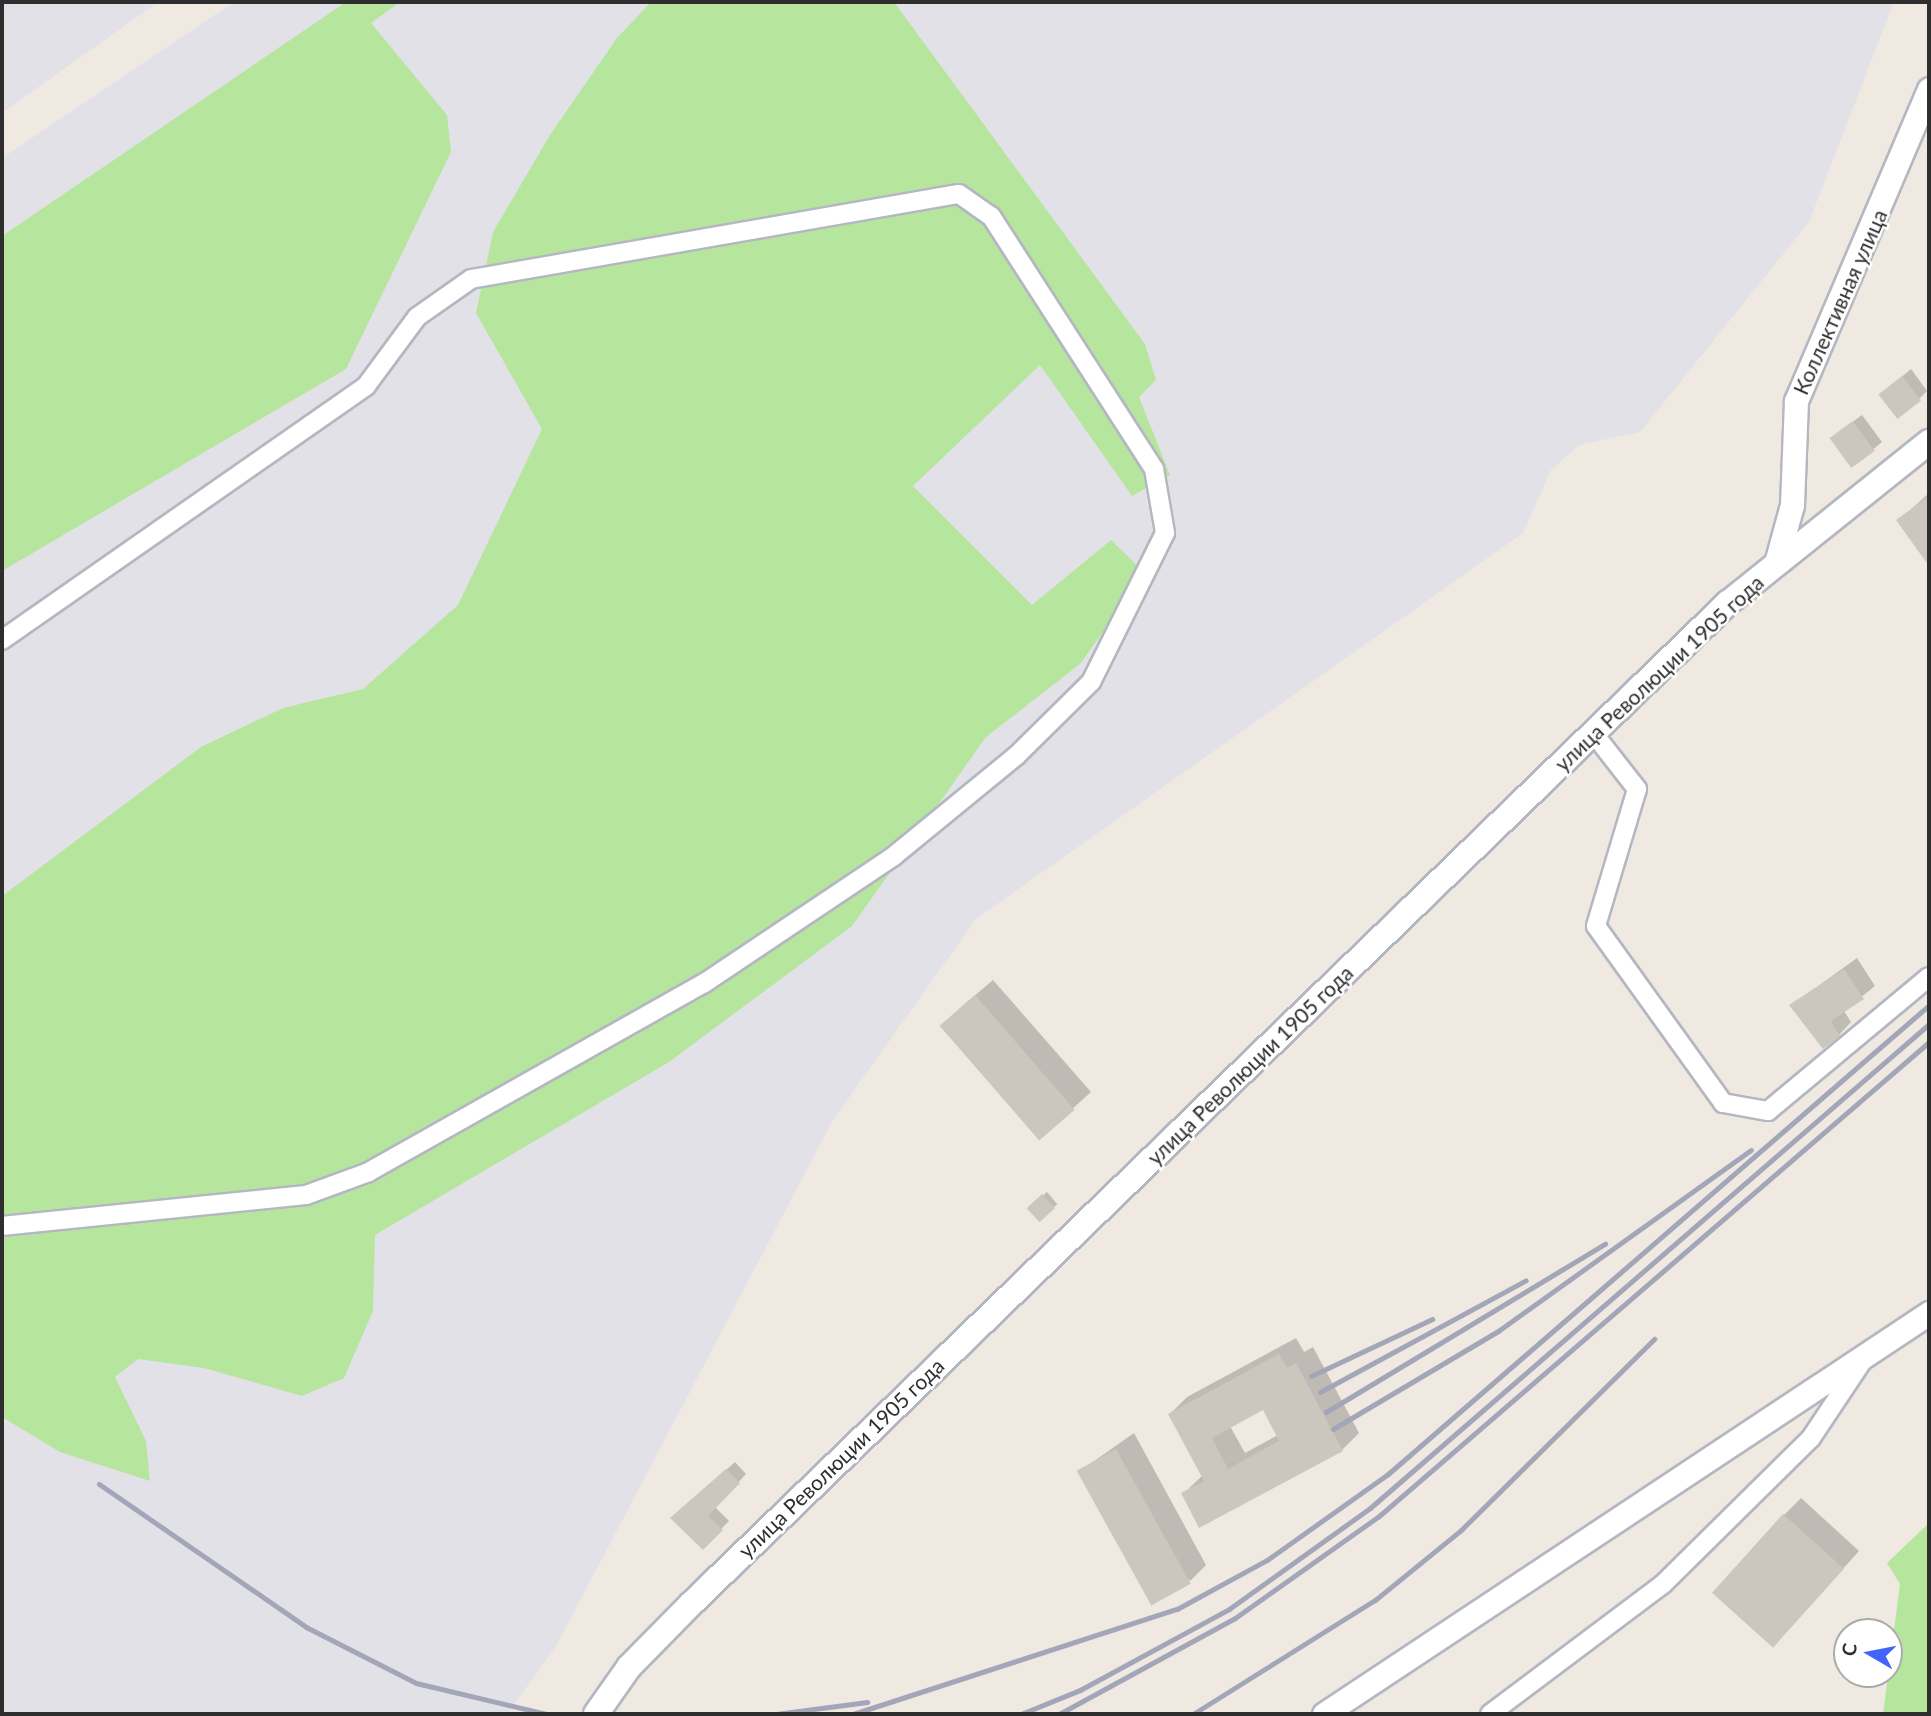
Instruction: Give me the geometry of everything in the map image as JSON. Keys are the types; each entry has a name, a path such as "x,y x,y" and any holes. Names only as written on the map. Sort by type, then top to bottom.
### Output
{"main road":[{"name":"улица Революции 1905 года","path":"596,1714 629,1667 692,1603 1594,734 1776,563 1929,442"}],"street":[{"name":"Коллективная улица","path":"1776,563 1792,505 1796,401 1929,89"},
{"path":"2,640 366,386 417,317 471,279 959,194 991,216 1154,469 1165,533 1091,682 1016,756 894,856 704,983 369,1172 306,1195 2,1226"},
{"path":"1792,505 1821,526"},
{"path":"1594,734 1637,789 1596,926 1723,1103 1768,1111 1929,976"},
{"path":"1324,1714 1929,1313"},
{"path":"1490,1714 1663,1584 1811,1438 1864,1357"}],"shaded area":[{"path":"2,2 158,2 2,113"},
{"path":"234,2 1889,2 1892,7 1809,222 1640,432 1579,445 1551,470 1523,533 976,919 833,1120 555,1648 507,1714 2,1714 2,158"}],"green space":[{"path":"346,2 400,2 371,23 447,115 451,152 346,369 2,571 2,236"},
{"path":"651,2 894,2 1145,344 1156,380 1139,397 1170,475 1132,496 1040,365 913,486 1032,605 1111,540 1145,573 1080,664 986,737 852,926 669,1062 375,1235 373,1311 344,1378 302,1396 204,1368 138,1359 115,1377 146,1441 150,1481 60,1452 2,1417 2,896 201,747 283,708 363,689 458,605 542,429 476,313 493,232 550,135 617,38"},
{"path":"1929,1523 1929,1714 1883,1714 1886,1688 1903,1688 1903,1618 1896,1618 1900,1584 1887,1563"}],"building":[{"path":"1902,376 1921,400 1897,419 1878,394"},
{"path":"1853,421 1875,451 1851,468 1830,438"},
{"path":"1929,496 1929,566 1896,520"},
{"path":"1844,969 1864,999 1831,1021 1840,1036 1823,1049 1789,1005"},
{"path":"975,995 1075,1110 1039,1141 940,1026"},
{"path":"1042,1194 1055,1208 1040,1222 1027,1208"},
{"path":"1279,1354 1287,1368 1296,1363 1343,1451 1199,1528 1181,1493 1204,1481 1168,1414","holes":["1263,1410 1279,1441 1228,1469 1212,1438"]},
{"path":"1116,1449 1191,1584 1151,1606 1077,1471"},
{"path":"726,1469 740,1483 708,1516 723,1530 703,1550 670,1518"},
{"path":"1783,1514 1844,1569 1773,1648 1712,1593"}],"railway":[{"path":"853,1714 1177,1609 1267,1560 1388,1474 1929,1005"},
{"path":"1021,1714 1080,1690 1229,1609 1370,1508 1929,1024"},
{"path":"1059,1714 1235,1618 1379,1516 1929,1042"},
{"path":"1333,1429 1498,1331 1751,1150"},
{"path":"1326,1412 1605,1244"},
{"path":"1320,1392 1526,1280"},
{"path":"1311,1376 1432,1319"},
{"path":"1193,1714 1375,1600 1461,1530 1654,1339"},
{"path":"99,1484 306,1627 416,1683 546,1714"},
{"path":"776,1714 867,1702"}]}
